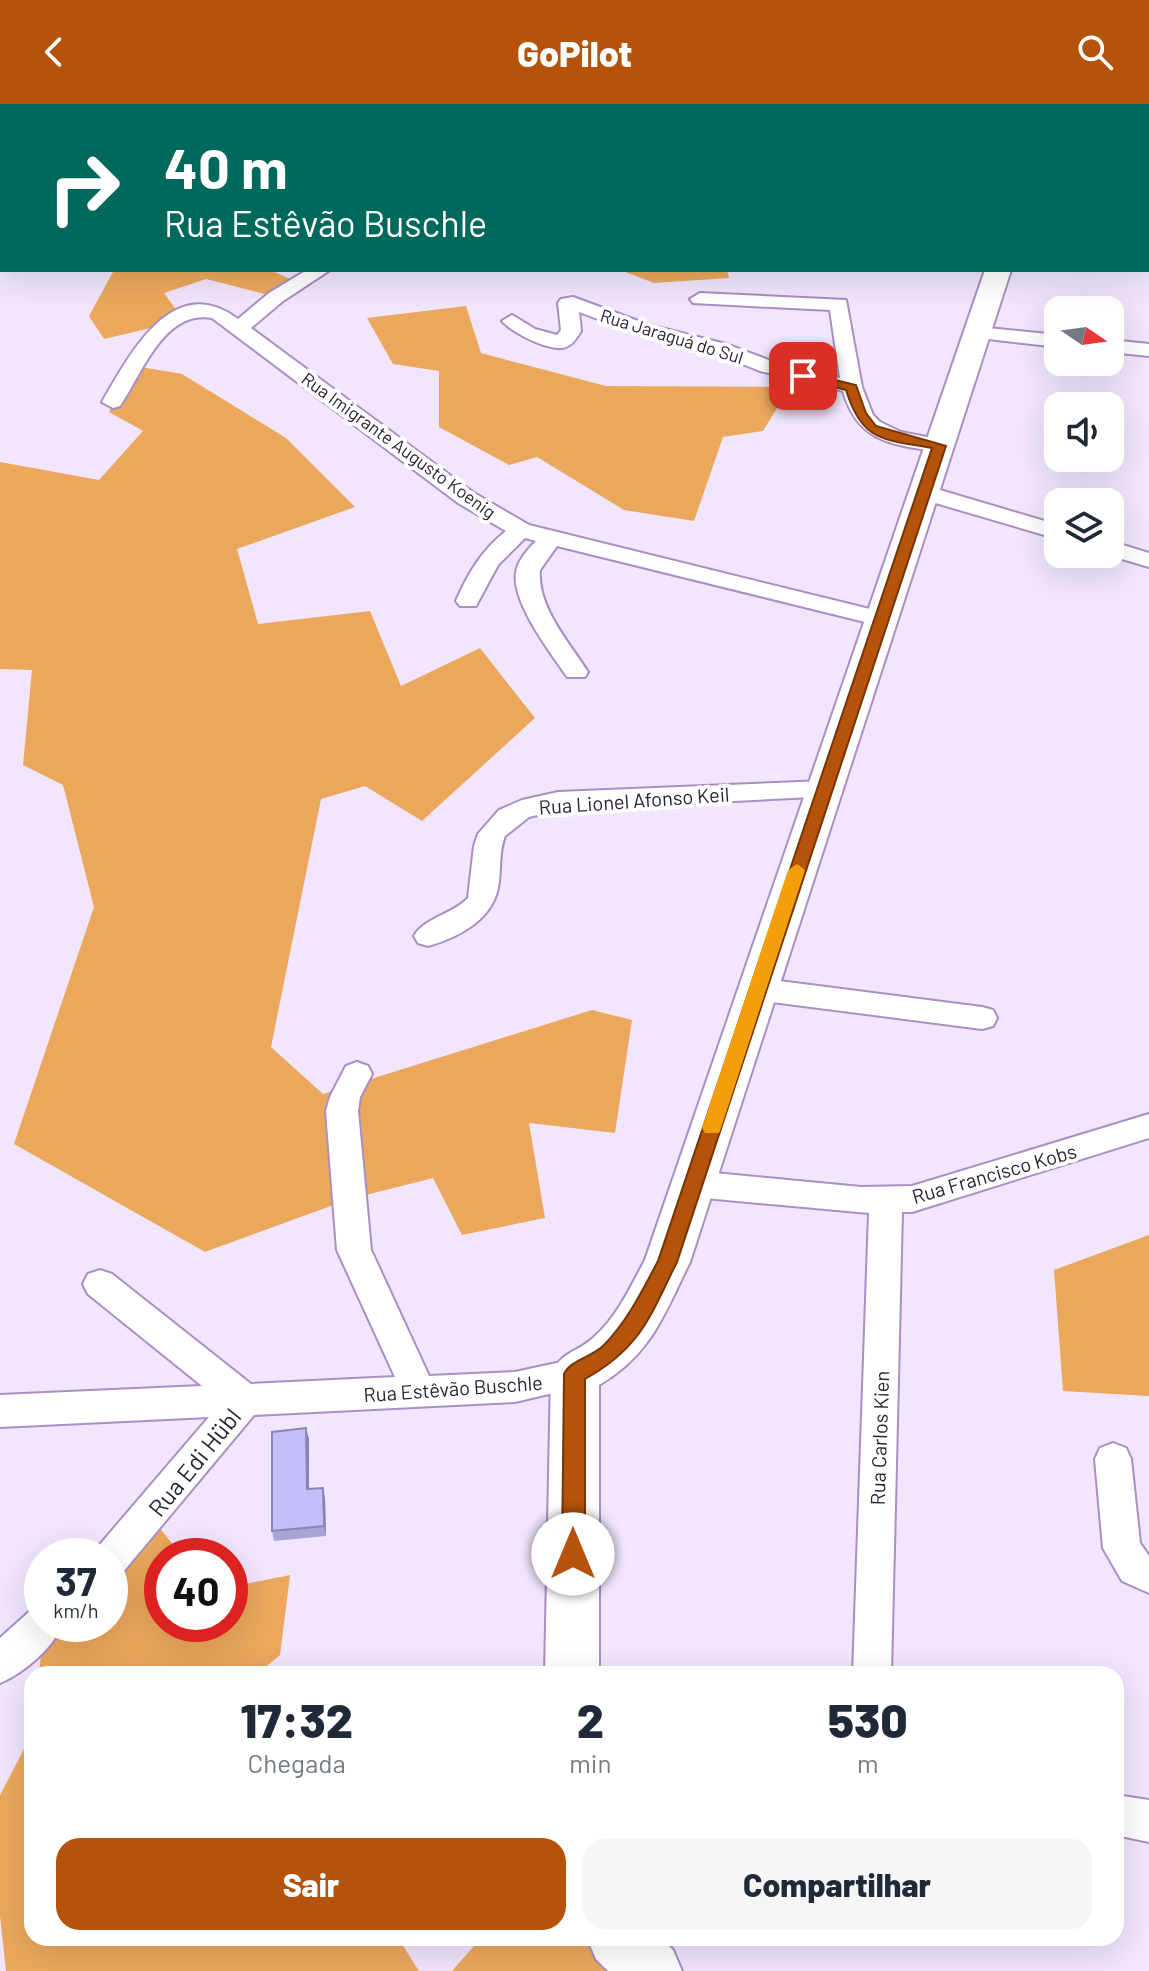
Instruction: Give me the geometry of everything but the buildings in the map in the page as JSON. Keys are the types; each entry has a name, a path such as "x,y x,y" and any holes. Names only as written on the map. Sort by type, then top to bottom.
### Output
{"street":[{"path":"240,327 267,303 317,272"},
{"name":"Rua Estêvão Buschle","path":"0,1411 515,1387 575,1374 608,1355 634,1326 667,1262 694,1184 997,272"},
{"path":"700,299 839,304 852,387 860,414 872,429 939,446"},
{"name":"Rua Jaraguá do Sul","path":"512,321 528,333 562,342 571,331 570,302 642,329 719,348 767,367 852,387"},
{"name":"Rua Imigrante Augusto Koenig","path":"113,402 160,332 188,311 208,311 227,317 466,498 521,530 881,619"},
{"path":"978,333 1044,340"},
{"path":"1124,347 1149,350"},
{"path":"923,492 1044,528"},
{"path":"468,601 484,564 521,530"},
{"path":"551,539 530,564 527,582 533,601 576,672"},
{"path":"1124,552 1149,560"},
{"name":"Rua Lionel Afonso Keil","path":"428,936 463,919 479,903 484,891 485,851 490,834 505,818 518,811 558,801 824,790"},
{"path":"757,989 982,1018"},
{"path":"357,1074 345,1097 342,1111 354,1250 419,1392"},
{"name":"Rua Francisco Kobs","path":"694,1184 886,1202 938,1192 1149,1126"},
{"name":"Rua Carlos Kien","path":"872,1666 886,1202"},
{"path":"100,1284 245,1400"},
{"path":"572,1666 575,1374"},
{"name":"Rua Edi Hübl","path":"128,1539 245,1400"},
{"path":"1113,1459 1122,1548 1135,1568 1149,1575"},
{"path":"0,1664 24,1642"},
{"path":"1124,1816 1149,1821"},
{"path":"625,1946 652,1971"}],"shaded area":[{"path":"113,272 274,272 299,283 276,297 206,279 164,293 180,315 168,324 104,339 89,316"},
{"path":"625,272 728,272 729,278 654,283"},
{"path":"466,306 481,353 606,386 790,387 763,431 723,437 694,521 624,510 537,457 509,465 439,427 439,371 393,364 367,318"},
{"path":"135,366 182,374 286,438 355,507 237,549 258,624 370,611 401,686 480,648 535,718 422,821 365,786 321,799 271,1047 323,1094 592,1010 632,1020 615,1133 529,1123 545,1218 462,1235 433,1178 350,1199 205,1252 14,1144 94,907 63,785 23,765 32,670 0,669 0,462 99,480 143,431 109,412"},
{"path":"1149,1235 1149,1396 1063,1391 1054,1270"},
{"path":"159,1527 168,1538 149,1538"},
{"path":"144,1543 144,1642 248,1642 248,1583 290,1575 280,1655 267,1666 40,1666 41,1654 52,1642 128,1642 128,1561"},
{"path":"24,1749 24,1946 403,1946 419,1971 6,1971 0,1916 0,1795"},
{"path":"474,1946 593,1946 613,1971 452,1971"}],"slow traffic":[{"path":"712,1128 797,870"}],"route":[{"path":"573,1554 575,1374 608,1355 634,1326 667,1262 939,446 872,429 856,406 852,387 803,376"}]}
